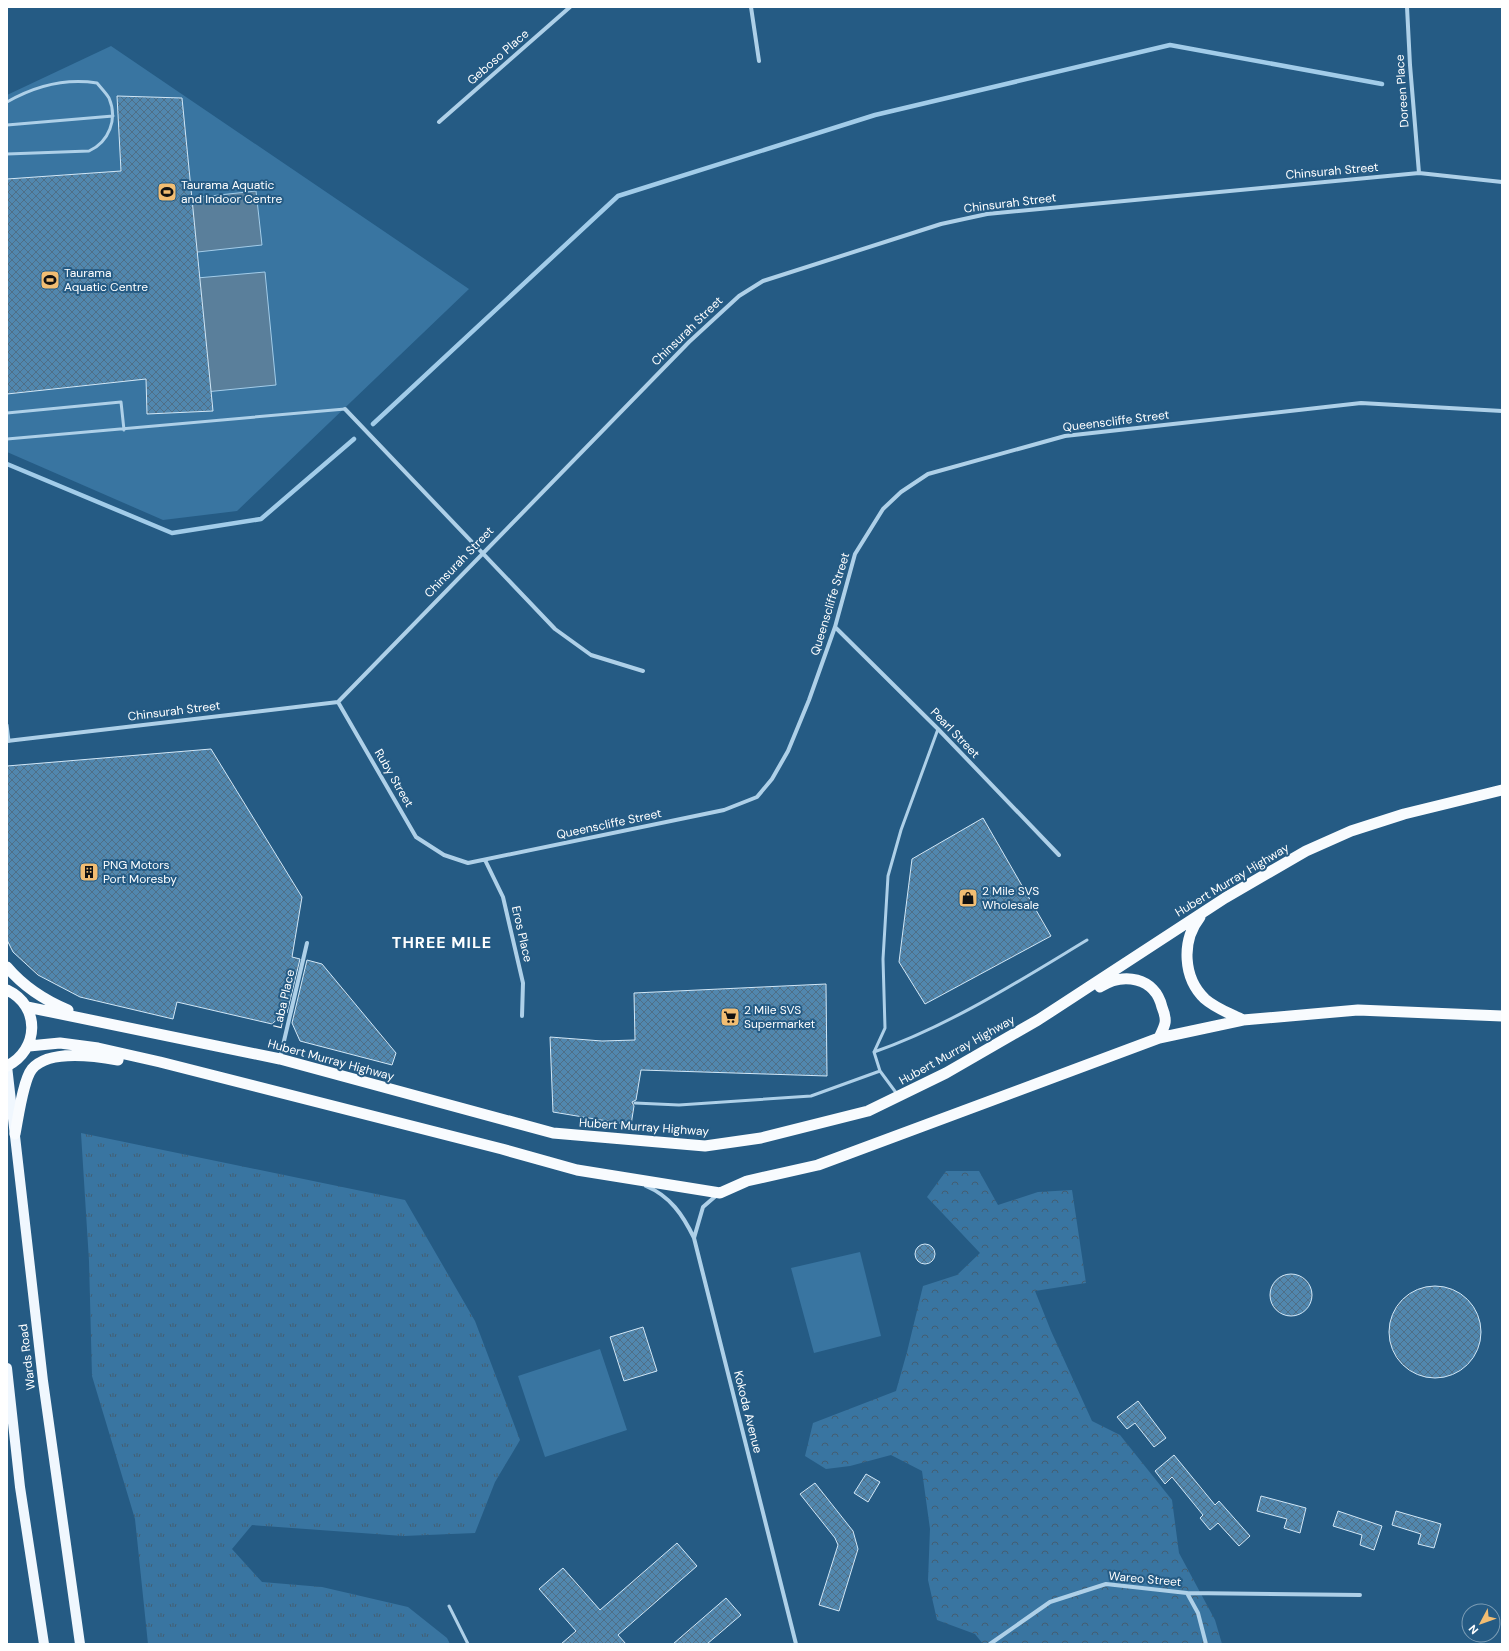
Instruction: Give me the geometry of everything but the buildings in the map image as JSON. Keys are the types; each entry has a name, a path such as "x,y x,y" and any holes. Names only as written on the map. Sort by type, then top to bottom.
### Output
{"highway":[{"name":"Hubert Murray Highway","path":"27,1007 280,1060 553,1133 705,1146 761,1138 868,1111 900,1097 946,1073 1038,1020 1205,910 1306,851 1351,831 1404,814 1502,790"},
{"path":"1205,910 1192,926 1187,951 1188,966 1194,986 1206,1000 1243,1020"},
{"path":"7,968 20,982 50,1003 91,1020"},
{"path":"1038,1020 1060,1013 1108,982 1124,979 1141,980 1154,991 1161,1002 1165,1022 1159,1038"},
{"path":"7,990 19,998 27,1007 32,1028 29,1046 20,1058 7,1066"},
{"path":"29,1046 60,1043 98,1048 160,1062 494,1147 577,1170 720,1193 747,1181 818,1165 1159,1038 1243,1020 1358,1010 1502,1016"},
{"path":"15,1134 22,1096 32,1069 47,1058 63,1056 94,1057 144,1064 160,1062"}],"main road":[{"name":"Wards Road","path":"7,1066 42,1381 80,1644"},
{"name":"Wards Road","path":"7,1368 20,1486 44,1644"}],"street":[{"name":"Geboso Place","path":"439,122 570,7"},
{"path":"751,7 759,61"},
{"name":"Doreen Place","path":"1407,7 1410,65 1419,172"},
{"name":"Chinsurah Street","path":"8,741 338,702 689,342 739,296 764,281 942,224 987,214 1419,172 1502,182"},
{"name":"Queenscliffe Street","path":"444,855 468,863 485,860 724,810 757,798 772,779 788,751 835,627 855,554 871,526 883,509 901,492 928,474 1065,436 1361,403 1502,411"},
{"path":"345,409 555,629 591,655 643,670"},
{"name":"Pearl Street","path":"835,627 938,729 1059,856"},
{"name":"Ruby Street","path":"338,702 416,837 444,855"},
{"name":"Eros Place","path":"485,860 503,897 523,983 522,1016"},
{"name":"Laba Place","path":"280,1060 307,943"},
{"name":"Kokoda Avenue","path":"628,1178 651,1188 667,1198 684,1216 694,1238 796,1644"},
{"path":"694,1238 703,1207 720,1193"},
{"name":"Wareo Street","path":"990,1644 1050,1602 1106,1584 1187,1593 1198,1612 1206,1644"},
{"path":"1187,1593 1360,1595"}],"lane":[{"path":"7,102 22,93 53,83 80,80 97,83 108,97 112,116 112,126 105,139 99,147 89,151 7,154"},
{"path":"7,125 112,116"},
{"path":"7,414 121,402 124,430"},
{"path":"7,439 124,430 345,409"},
{"path":"7,724 8,741"},
{"path":"900,1097 880,1071 874,1052 885,1028 883,958 888,876 900,830 938,729"},
{"path":"874,1052 906,1041 1003,991 1087,940"},
{"path":"635,1103 680,1105 811,1096 880,1071"},
{"path":"449,1606 468,1644"}],"green space":[{"name":"Taurama Aquatic and Indoor Centre","path":"111,46 469,289 237,511 163,520 7,452 7,95"},
{"path":"81,1133 405,1200 475,1321 520,1440 495,1482 475,1533 403,1536 252,1525 232,1549 262,1582 322,1587 408,1607 447,1638 450,1644 148,1644 135,1519 92,1376 89,1261"},
{"path":"946,1171 979,1171 998,1205 1038,1192 1072,1190 1086,1283 1035,1291 1051,1331 1092,1421 1120,1435 1172,1500 1179,1553 1215,1620 1222,1644 983,1644 975,1634 937,1620 928,1580 930,1529 922,1471 891,1455 850,1466 826,1469 805,1456 813,1423 896,1391 923,1286 957,1275 980,1253 927,1197"},
{"path":"860,1252 881,1336 814,1353 791,1268"},
{"path":"600,1349 627,1430 545,1457 518,1376"}],"shaded area":[{"path":"256,191 262,245 170,255 164,201"},
{"path":"265,272 276,385 185,394 174,280"}],"waterway":[{"path":"373,424 618,196 875,115 1170,45 1382,84"},
{"path":"7,464 172,533 261,519 354,439"}],"place":[{"name":"Taurama Aquatic and Indoor Centre","path":"167,192"},
{"name":"Taurama Aquatic Centre","path":"50,280"},
{"name":"PNG Motors Port Moresby","path":"89,872"},
{"name":"2 Mile SVS Wholesale","path":"968,898"},
{"name":"2 Mile SVS Supermarket","path":"730,1017"}],"district":[{"name":"THREE MILE","path":"442,942"}]}
